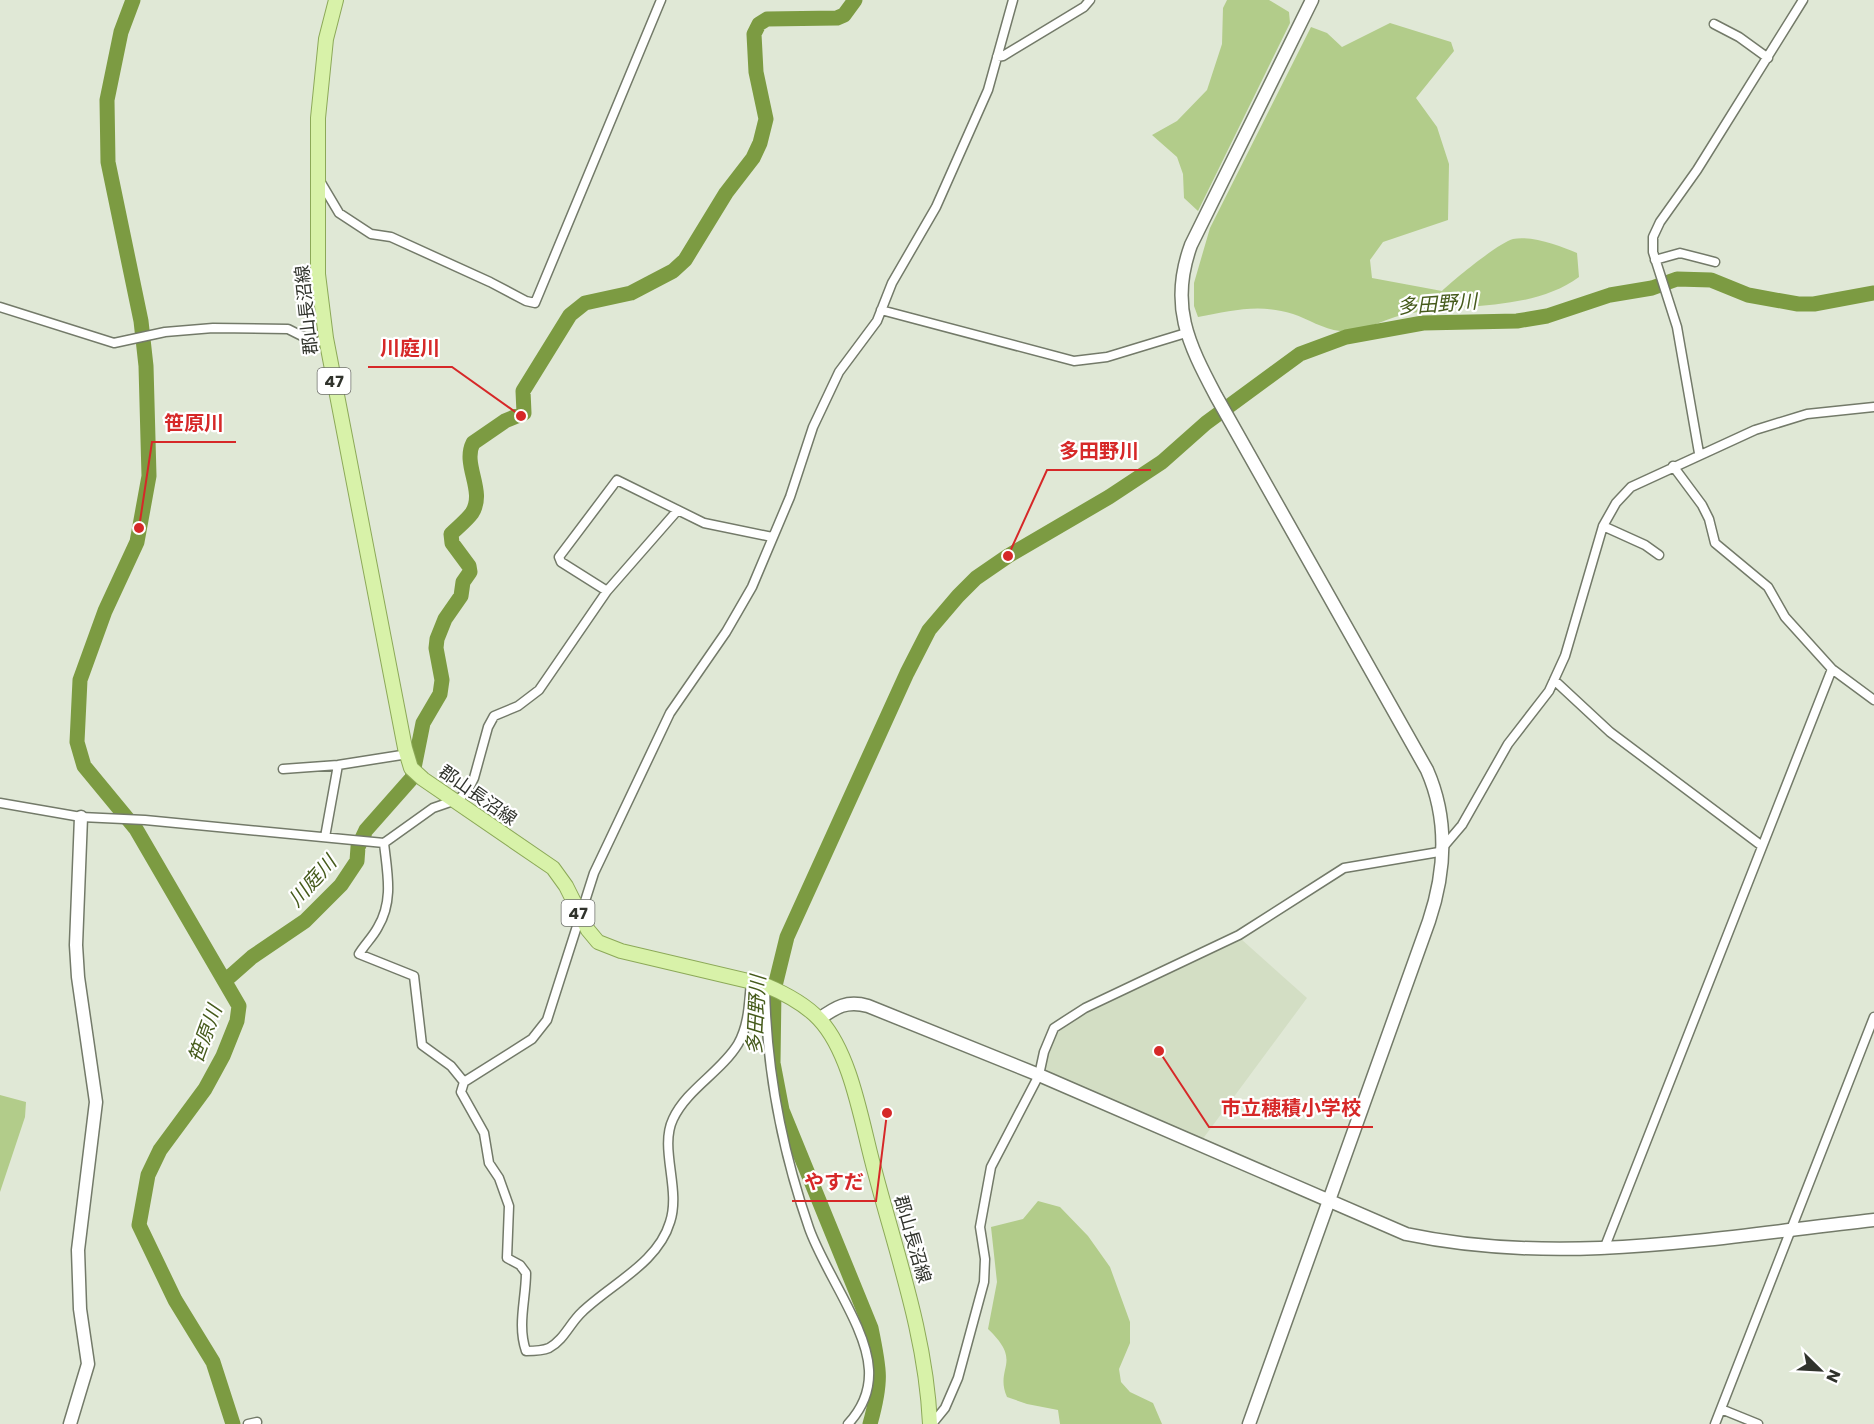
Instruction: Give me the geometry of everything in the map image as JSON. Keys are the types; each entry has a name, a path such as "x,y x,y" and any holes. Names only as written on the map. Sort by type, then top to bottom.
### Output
{"main road":[{"name":"郡山長沼線","path":"336,0 326,39 318,118 318,274 326,338 411,768 453,801 553,868 566,886 579,915 598,942 621,951 765,985 807,1009 819,1019 848,1075 903,1268 921,1336 929,1387 931,1424"}],"street":[{"path":"319,178 339,213 371,234 391,237 490,282 526,302 535,303 661,0"},
{"path":"751,982 747,1020 738,1044 692,1093 673,1118 666,1138 673,1180 671,1221 662,1241 634,1270 581,1312 561,1339 542,1350 526,1351 522,1302 526,1273 520,1265 507,1258 508,1206 499,1178 489,1163 484,1133 461,1092 464,1082 526,1044 540,1030 552,1008 579,915 594,873 670,713 743,605 790,497 826,397 839,372 873,327 892,283 936,207 988,90 1013,0"},
{"path":"997,57 1003,56 1084,7 1090,0"},
{"path":"1249,1424 1436,900 1442,876 1443,847 1440,809 1427,770 1242,439 1215,396 1186,333 1181,314 1181,284 1191,245 1312,0"},
{"path":"1699,453 1677,327 1652,246 1660,222 1768,58 1803,0"},
{"path":"1714,24 1739,37 1768,58"},
{"path":"1656,262 1680,254 1698,256 1715,262"},
{"path":"0,307 114,343 159,334 213,328 277,328 293,331 316,343 326,338"},
{"path":"881,310 1074,361 1107,357 1186,333"},
{"path":"931,1424 945,1408 958,1378 984,1282 985,1259 980,1227 991,1167 1039,1074 1050,1034 1069,1017 1231,939 1344,868 1372,861 1433,854 1443,847 1462,825 1508,744 1537,707 1554,680 1565,656 1603,526 1616,503 1631,487 1699,453 1755,430 1808,414 1874,407"},
{"path":"1673,466 1702,505 1709,519 1715,543 1768,587 1785,617 1832,669 1874,700"},
{"path":"607,591 561,562 559,557 618,480 677,512 704,523 772,537"},
{"path":"0,803 81,817 99,816 380,842 433,808 459,799 472,784 488,726 494,716 518,706 539,690 607,591 677,512"},
{"path":"1603,526 1646,545 1659,555"},
{"path":"1604,1249 1832,669"},
{"path":"1554,680 1610,732 1762,846"},
{"path":"284,769 408,756"},
{"path":"325,837 338,765"},
{"path":"70,1424 88,1364 80,1309 78,1250 96,1102 78,977 76,945 81,817"},
{"path":"380,842 390,894 378,928 358,954 414,976 422,1045 451,1066 464,1082"},
{"path":"765,985 772,1079 785,1146 809,1228 863,1342 869,1371 861,1411 848,1424"},
{"path":"819,1019 838,1005 855,1002 868,1006 1039,1074 1406,1234 1439,1241 1604,1249 1679,1244 1874,1220"},
{"path":"1715,1424 1792,1229 1833,1117 1874,1017"},
{"path":"1721,1409 1758,1424"},
{"path":"248,1424 257,1422"}],"shaded area":[{"path":"1241,939 1307,998 1202,1140 1047,1072 1045,1067 1053,1039 1067,1022"}],"green space":[{"path":"1227,0 1269,0 1289,12 1290,23 1198,211 1184,198 1183,174 1177,157 1152,135 1177,121 1207,90 1222,44 1223,8"},
{"path":"1390,23 1451,42 1454,51 1416,98 1437,127 1449,164 1448,220 1383,242 1370,260 1372,278 1442,291 1498,247 1520,238 1546,242 1577,253 1579,277 1539,296 1493,305 1402,315 1348,331 1328,328 1293,314 1268,309 1245,309 1198,317 1194,306 1194,283 1210,228 1311,27 1327,33 1342,47"},
{"path":"0,1095 26,1102 25,1117 0,1192"},
{"path":"1038,1201 1060,1207 1088,1236 1110,1267 1130,1322 1130,1343 1119,1369 1121,1382 1130,1392 1153,1403 1162,1424 1060,1424 1058,1410 1027,1404 1007,1397 1004,1387 1006,1358 1004,1350 999,1340 988,1329 997,1282 991,1227 1023,1219"}],"waterway":[{"name":"笹原川","path":"133,0 121,32 107,100 108,162 141,321 146,366 149,476 137,542 105,611 80,680 77,742 84,766 136,829 239,1006 237,1021 223,1056 205,1089 160,1150 148,1175 139,1225 175,1300 213,1362 233,1424"},
{"name":"川庭川","path":"226,980 252,957 305,921 341,885 357,861 358,847 366,830 412,778 423,723 440,694 442,680 436,648 437,639 445,619 461,596 463,582 470,572 469,566 452,543 451,534 470,516 476,505 476,487 470,460 473,443 505,421 524,413 523,391 570,315 585,303 631,293 673,271 685,260 726,193 753,158 760,143 766,119 756,72 754,34 759,24 767,19 837,18 844,15 855,0"},
{"name":"多田野川","path":"870,1424 878,1386 871,1328 782,1110 773,1063 774,990 787,937 907,673 929,630 958,596 976,578 1008,556 1109,497 1162,462 1206,423 1300,354 1346,337 1423,323 1517,321 1547,316 1610,295 1652,288 1677,279 1711,280 1748,295 1798,304 1814,304 1874,293"}],"place":[{"name":"川庭川","path":"521,416"},
{"name":"笹原川","path":"139,528"},
{"name":"多田野川","path":"1008,556"},
{"name":"市立穂積小学校","path":"1159,1051"},
{"name":"やすだ","path":"887,1113"}]}
